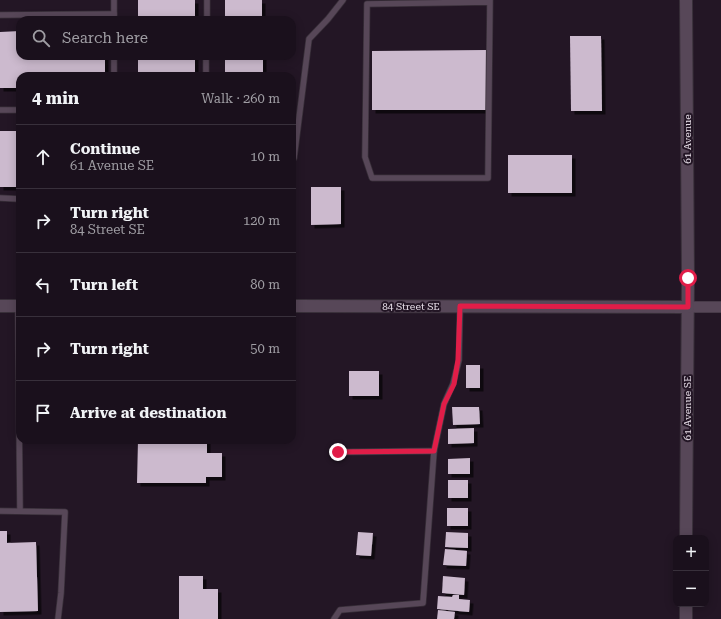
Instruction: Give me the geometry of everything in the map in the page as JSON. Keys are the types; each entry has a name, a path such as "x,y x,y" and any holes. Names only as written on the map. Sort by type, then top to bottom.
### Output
{"street":[{"name":"61 Avenue","path":"686,0 688,278"},
{"name":"61 Avenue SE","path":"686,535 688,278"},
{"path":"0,306 16,306"},
{"name":"84 Street SE","path":"296,306 721,307"},
{"path":"686,607 686,619"}],"lane":[{"path":"114,0 114,16"},
{"path":"207,0 207,16"},
{"path":"296,142 309,39 343,0"},
{"path":"490,1 488,178 372,178 365,157 367,2 490,1"},
{"path":"0,16 16,16"},
{"path":"114,60 114,72"},
{"path":"206,60 206,72"},
{"path":"0,110 16,110"},
{"path":"0,198 16,199"},
{"path":"334,619 340,610 423,604 434,451 444,404 454,384 458,360 460,306"},
{"path":"19,444 20,510"},
{"path":"338,452 434,451"},
{"path":"0,511 20,510 65,512 61,593 58,619"}],"building":[{"path":"138,0 195,0 195,16 138,16"},
{"path":"225,0 262,0 262,16 225,16"},
{"path":"16,31 16,60 105,60 105,72 16,72 16,88 0,88 0,32"},
{"path":"570,36 601,36 602,111 571,111"},
{"path":"486,50 486,110 372,110 372,51"},
{"path":"138,60 195,60 195,72 138,72"},
{"path":"225,60 263,60 263,72 225,72"},
{"path":"0,131 16,131 16,187 0,187"},
{"path":"508,155 572,155 572,193 508,193"},
{"path":"311,187 341,187 341,224 311,225"},
{"path":"466,365 480,365 480,388 466,388"},
{"path":"349,371 379,371 379,396 349,396"},
{"path":"452,407 479,407 480,424 453,425"},
{"path":"474,428 474,443 448,444 448,429"},
{"path":"138,444 207,444 207,453 222,453 222,477 206,477 206,483 137,483"},
{"path":"470,458 470,474 448,474 448,459"},
{"path":"448,480 468,480 468,498 448,498"},
{"path":"447,508 468,508 468,526 447,526"},
{"path":"0,531 7,531 7,543 36,542 38,611 0,612"},
{"path":"358,532 373,533 371,556 356,555"},
{"path":"446,532 468,533 468,548 445,547"},
{"path":"445,549 467,551 466,566 443,565"},
{"path":"179,576 203,576 203,589 218,589 218,619 179,619"},
{"path":"443,576 465,578 464,595 442,593"},
{"path":"453,595 459,595 459,599 470,600 469,612 437,609 438,596 452,597"},
{"path":"438,610 455,612 454,619 437,619"}],"route":[{"path":"338,452 434,451 444,404 454,384 458,360 460,306 688,307 688,278"}]}
